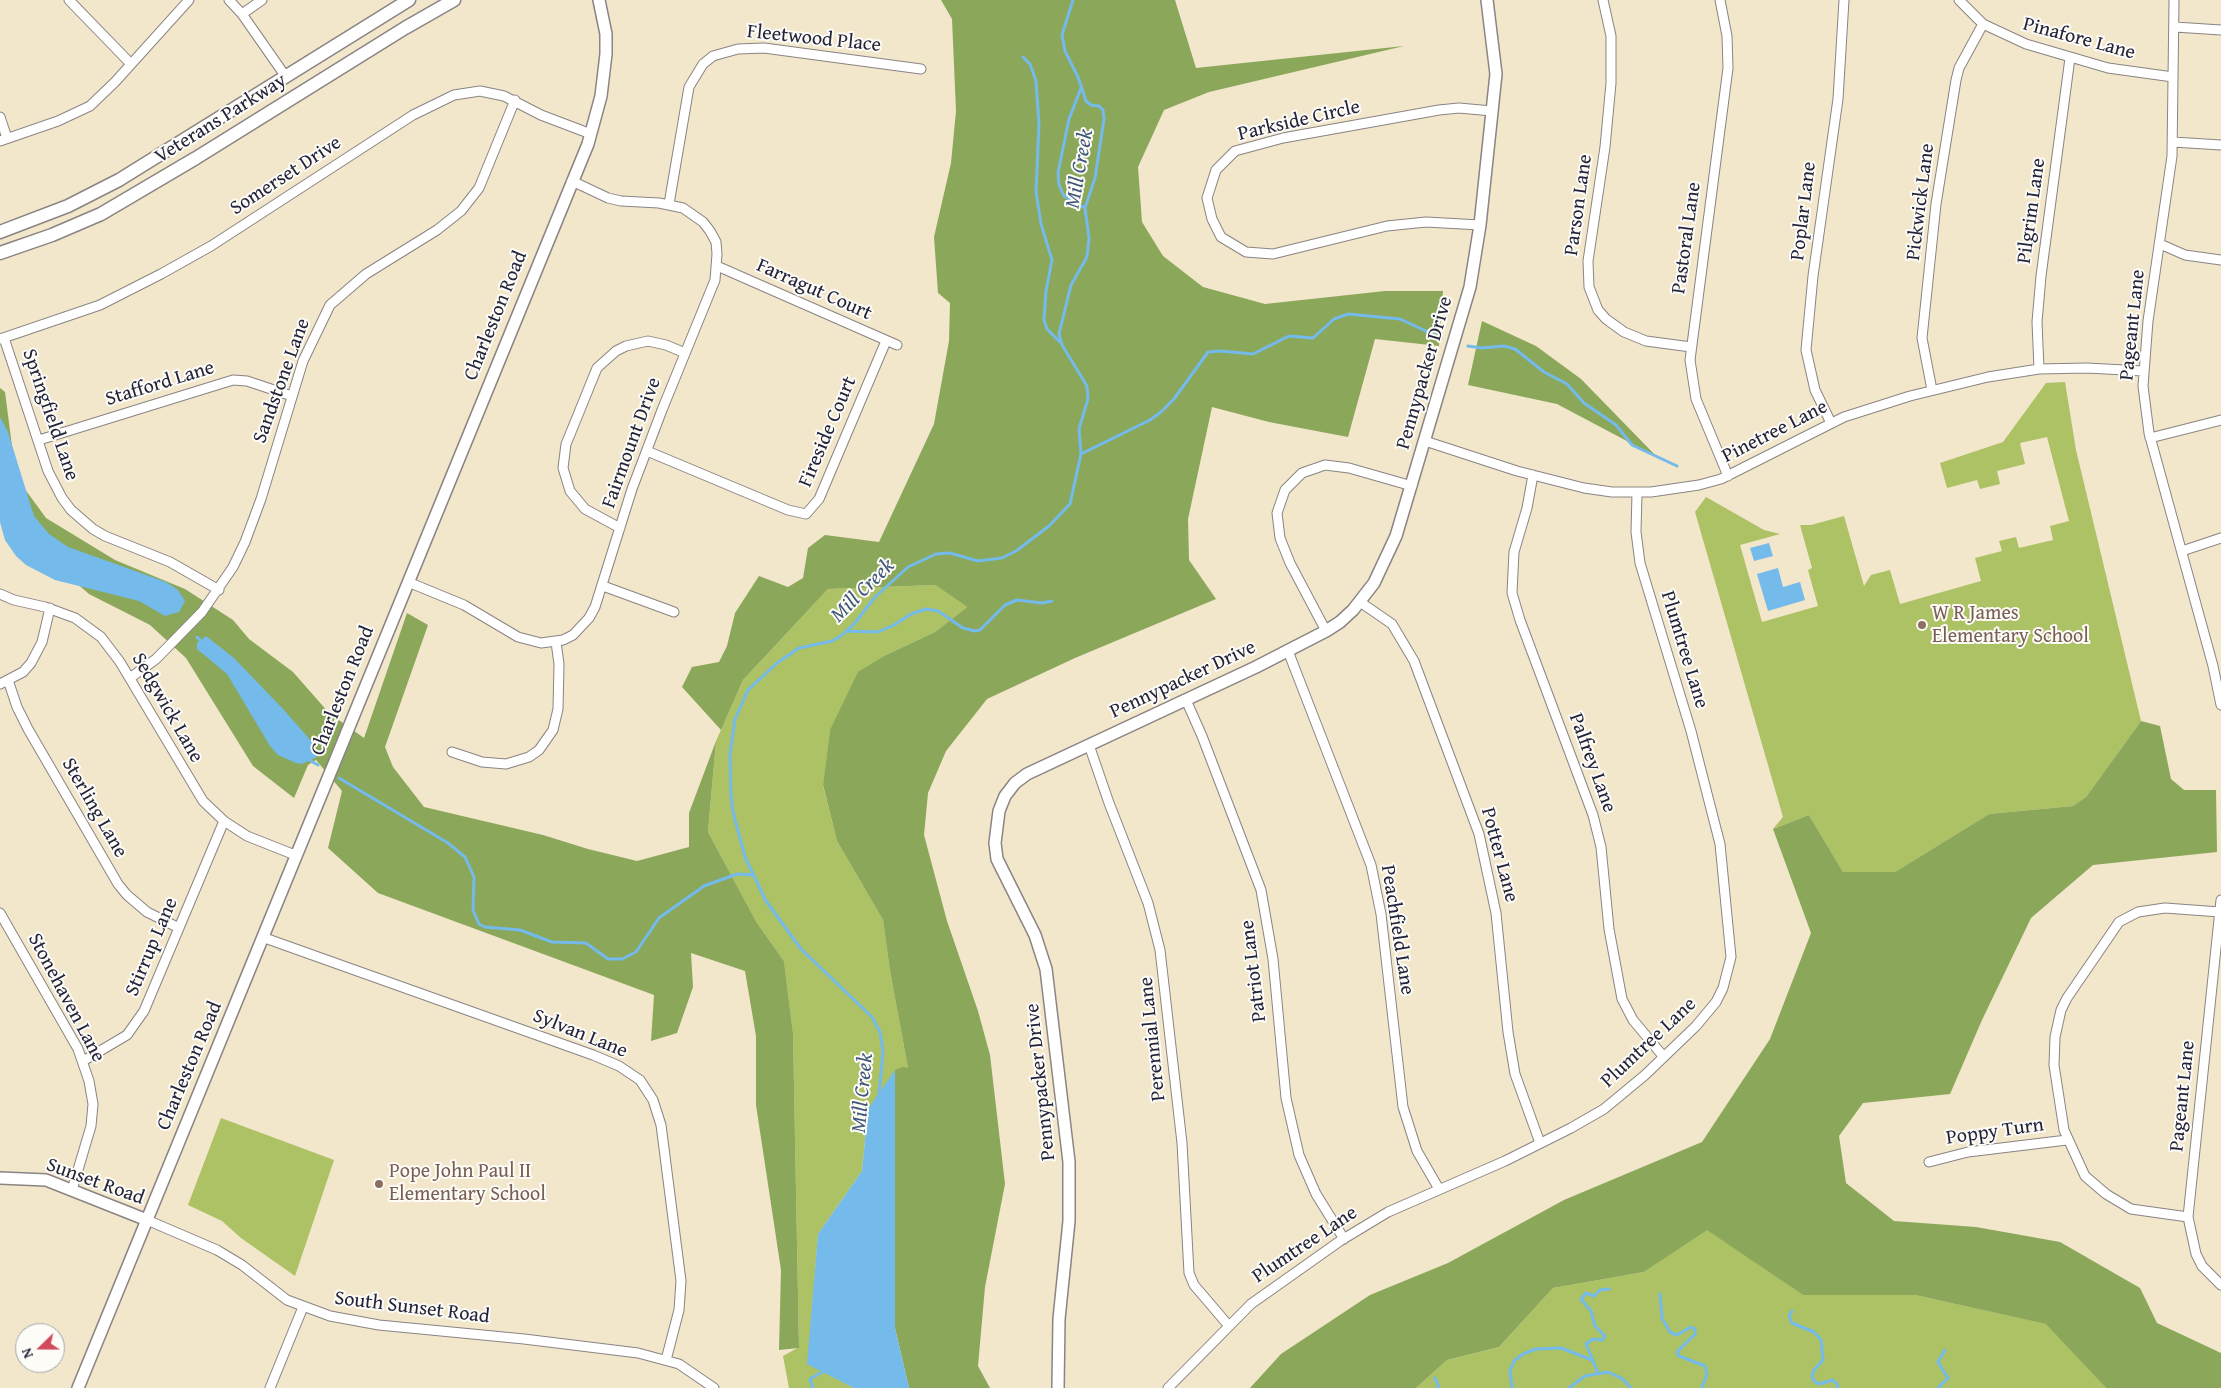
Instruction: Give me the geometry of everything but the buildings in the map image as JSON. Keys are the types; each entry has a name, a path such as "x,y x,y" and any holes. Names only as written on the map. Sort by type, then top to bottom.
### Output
{"main road":[{"name":"Veterans Parkway","path":"0,232 68,206 119,180 409,0"},
{"name":"Veterans Parkway","path":"0,253 44,238 101,214 454,0"}],"street":[{"path":"69,0 131,64"},
{"path":"0,117 4,140 58,121 90,106 189,0"},
{"path":"229,0 242,14 286,77"},
{"path":"242,14 262,0"},
{"name":"Charleston Road","path":"78,1388 591,134 601,96 606,54 606,34 599,0"},
{"name":"Pennypacker Drive","path":"1058,1388 1059,1319 1069,1221 1070,1182 1050,987 1035,935 997,859 995,826 998,811 1005,796 1015,783 1041,766 1186,700 1326,631 1340,622 1360,602 1374,583 1390,553 1412,486 1470,286 1480,225 1496,74 1487,0"},
{"name":"Parson Lane","path":"1603,0 1610,36 1612,83 1605,147 1588,261 1589,287 1598,310 1606,319 1624,332 1652,342 1692,347"},
{"name":"Pastoral Lane","path":"1720,0 1727,36 1728,68 1692,347 1691,374 1696,399 1728,476"},
{"name":"Poplar Lane","path":"1832,423 1815,390 1806,350 1813,276 1838,99 1844,0"},
{"name":"Pinafore Lane","path":"1959,0 1982,24 2012,39 2070,58 2126,71 2173,77"},
{"name":"Pageant Lane","path":"2174,0 2172,142 2143,370 2144,401 2150,438 2217,664 2221,705"},
{"name":"Pickwick Lane","path":"1932,390 1922,338 1936,204 1959,68 1982,24"},
{"path":"2175,27 2221,30"},
{"name":"Fleetwood Place","path":"669,204 689,87 703,64 713,56 738,49 770,49 922,69"},
{"name":"Pilgrim Lane","path":"2038,370 2038,308 2070,58"},
{"name":"Somerset Drive","path":"2,338 100,305 161,274 211,246 413,115 441,101 467,92 480,91 515,100 541,115 591,134"},
{"name":"Sandstone Lane","path":"130,678 166,650 202,612 219,590 239,555 251,529 303,361 330,305 366,274 450,221 471,200 491,162 515,100"},
{"name":"Parkside Circle","path":"1480,225 1426,222 1387,226 1272,254 1246,252 1221,237 1212,219 1207,198 1216,170 1235,151 1284,138 1439,110 1459,108 1492,111"},
{"path":"2172,142 2221,145"},
{"name":"Fairmount Drive","path":"556,642 573,634 586,623 595,607 647,451 714,280 717,266 716,242 710,231 694,214 669,204 620,201 608,198 572,181"},
{"path":"2160,244 2185,254 2221,260"},
{"name":"Farragut Court","path":"717,266 897,345"},
{"name":"Springfield Lane","path":"2,338 54,485 62,498 82,520 105,536 170,562 219,590"},
{"path":"620,528 585,509 570,491 563,468 570,432 597,368 616,351 626,346 648,341 666,345 685,353"},
{"name":"Fireside Court","path":"647,451 795,513 806,514 819,499 886,341"},
{"name":"Pinetree Lane","path":"1425,441 1533,475 1598,491 1637,493 1699,485 1728,476 1832,423 1865,409 1932,390 2003,374 2038,370 2087,368 2143,370"},
{"name":"Stafford Lane","path":"39,440 233,380 247,381 292,396"},
{"path":"2150,438 2221,420"},
{"path":"1326,631 1290,563 1280,538 1277,514 1285,490 1302,473 1325,466 1349,468 1412,486"},
{"name":"Palfrey Lane","path":"1533,475 1527,508 1514,552 1512,593 1520,620 1593,815 1600,847 1616,974 1622,999 1633,1020 1663,1056"},
{"name":"Plumtree Lane","path":"1168,1388 1229,1326 1264,1294 1344,1239 1388,1212 1540,1143 1604,1109 1646,1075 1663,1056 1696,1026 1716,1002 1728,973 1731,957 1720,844 1691,731 1640,563 1636,532 1637,493"},
{"path":"2182,551 2221,538"},
{"path":"408,582 464,605 518,638 541,643 556,642 559,664 558,709 552,730 539,750 529,757 506,764 482,762 452,752"},
{"path":"602,586 674,612"},
{"name":"Sedgwick Lane","path":"0,594 14,600 50,608 75,618 88,626 112,649 194,789 203,801 224,821 248,836 295,855"},
{"name":"Potter Lane","path":"1360,602 1392,624 1414,661 1478,834 1496,913 1508,1032 1515,1074 1540,1143"},
{"path":"4,682 23,672 37,653 50,608"},
{"name":"Peachfield Lane","path":"1288,651 1370,865 1381,914 1403,1107 1417,1151 1439,1190"},
{"name":"Sterling Lane","path":"4,682 22,717 118,884 127,895 147,912 179,928"},
{"name":"Patriot Lane","path":"1186,700 1202,736 1261,890 1274,959 1286,1098 1296,1148 1316,1194 1344,1239"},
{"name":"Perennial Lane","path":"1090,745 1109,803 1148,903 1160,950 1182,1143 1190,1273 1194,1285 1229,1326"},
{"name":"Stirrup Lane","path":"82,1061 117,1043 136,1024 144,1011 224,821"},
{"name":"Pageant Lane","path":"2221,900 2188,1217 2188,1228 2196,1254 2202,1266 2221,1284"},
{"path":"2188,1217 2131,1209 2106,1194 2085,1176 2067,1140 2054,1065 2056,1030 2061,1010 2067,998 2100,947 2119,922 2138,912 2165,908 2220,912"},
{"name":"Stonehaven Lane","path":"0,913 78,1050 82,1061 93,1104 89,1132 72,1190"},
{"name":"Sylvan Lane","path":"262,937 593,1054 619,1066 640,1080 653,1100 661,1125 682,1281 679,1310 666,1360"},
{"name":"Poppy Turn","path":"1929,1162 1968,1152 2067,1140"},
{"name":"Sunset Road","path":"0,1178 46,1180 147,1220"},
{"name":"South Sunset Road","path":"147,1220 217,1250 242,1265 287,1300 330,1316 362,1323 610,1348 666,1360 691,1371 714,1388"},
{"path":"270,1388 303,1307"}],"green space":[{"path":"941,0 1175,0 1196,68 1404,46 1209,92 1164,110 1138,167 1142,222 1163,256 1203,287 1265,304 1385,291 1443,291 1439,346 1375,339 1348,437 1269,422 1212,407 1188,519 1189,560 1216,599 1075,658 987,699 946,751 928,793 924,835 947,921 978,1011 990,1055 1005,1184 985,1287 978,1366 990,1388 909,1388 895,1328 895,1070 903,1067 908,1068 890,971 883,920 837,841 823,785 830,730 858,672 886,655 935,632 967,607 935,585 828,589 743,680 721,730 682,687 692,667 719,662 727,646 735,613 759,576 788,587 803,578 808,548 825,535 879,542 934,424 949,341 950,303 938,293 934,237 951,163 956,111 952,19"},
{"path":"1482,321 1536,346 1581,379 1657,457 1557,404 1468,385"},
{"name":"W R James Elementary School","path":"2065,382 2076,450 2141,721 2086,797 2073,806 1989,814 1895,872 1843,872 1809,815 1773,829 1783,817 1695,512 1706,497 1764,530 1780,534 1740,545 1762,622 1818,606 1808,570 1812,568 1800,525 1811,525 1844,516 1864,586 1871,575 1890,570 1900,604 1981,581 1975,558 2002,551 1999,541 2016,537 2019,548 2053,540 2050,526 2069,521 2047,437 2020,443 2025,464 1997,471 2000,484 1980,489 1977,480 1947,488 1940,463 2003,442 2046,383"},
{"path":"0,388 5,392 16,477 46,518 115,560 185,589 233,620 249,639 293,672 329,713 364,738 407,613 428,625 385,747 393,767 424,807 543,835 637,861 689,847 689,813 716,741 708,832 757,923 784,961 793,1033 799,1348 779,1350 781,1270 756,1105 756,1036 745,971 691,953 693,987 677,1033 651,1041 654,995 378,893 328,848 342,791 316,760 308,765 294,798 253,766 186,658 150,625 89,594 14,529 0,501"},
{"path":"935,585 967,607 935,632 886,655 830,731 823,786 837,841 883,920 890,971 908,1068 868,1109 862,1171 818,1234 808,1363 854,1388 789,1388 783,1356 799,1347 793,1033 784,961 757,923 708,832 716,741 743,680 828,589"},
{"path":"2141,721 2160,726 2171,779 2184,790 2216,790 2217,852 2093,865 2031,918 1982,1020 1950,1094 1863,1103 1839,1136 1846,1183 1894,1221 1976,1227 2060,1242 2140,1288 2157,1323 2221,1353 2221,1388 2106,1388 2046,1324 1915,1295 1803,1295 1707,1230 1644,1272 1553,1288 1499,1347 1447,1360 1416,1388 1250,1388 1281,1354 1370,1295 1448,1263 1564,1200 1702,1142 1770,1039 1811,933 1773,829 1809,815 1843,872 1895,872 1989,814 2073,806 2086,797"},
{"path":"221,1118 334,1160 295,1276 241,1238 222,1221 188,1205"},
{"path":"1707,1229 1803,1295 1915,1295 2047,1324 2106,1388 1416,1388 1447,1360 1499,1347 1553,1288 1644,1272"}],"water":[{"path":"0,417 8,432 34,516 49,534 68,547 166,582 178,590 185,601 179,612 165,616 139,601 55,580 26,565 16,556 5,540 0,522"},
{"path":"1769,543 1773,556 1754,561 1750,548"},
{"path":"1778,568 1783,587 1800,582 1805,600 1768,611 1757,574"},
{"path":"206,636 234,658 284,710 313,743 317,757 302,764 278,755 270,746 227,674 197,649 197,643"},
{"path":"895,1070 895,1328 909,1388 854,1388 807,1364 818,1234 862,1171 868,1109"}],"waterway":[{"name":"Mill Creek","path":"879,1095 883,1051 880,1032 872,1017 801,949 766,901 745,857 733,812 731,795 730,754 735,719 748,690 777,663 799,648 832,641 841,636 854,624 875,597 908,567 936,554 950,553 978,561 1002,558 1016,551 1049,526 1070,504 1081,454 1079,429 1088,399 1087,386 1062,345 1059,334 1071,285 1087,257 1089,238 1085,208 1095,178 1104,119 1103,110 1099,106 1091,105 1086,101 1078,77 1065,51 1062,35 1073,0"},
{"path":"1023,57 1030,64 1036,81 1039,124 1036,192 1041,224 1052,260 1046,291 1044,320 1047,329 1060,342"},
{"path":"1081,88 1069,119 1058,173 1059,185 1064,196 1085,208"},
{"path":"1081,454 1150,420 1161,412 1174,399 1208,352 1220,351 1253,354 1289,336 1313,338 1334,319 1348,314 1400,319 1441,338"},
{"path":"1468,346 1482,348 1504,346 1515,349 1544,372 1567,384 1584,403 1616,425 1632,445 1677,466"},
{"path":"846,631 878,632 894,625 911,614 926,609 938,611 963,628 975,631 980,630 1005,605 1017,600 1042,603 1052,601"},
{"path":"197,637 203,643"},
{"path":"309,760 318,765"},
{"path":"339,778 448,843 465,857 474,877 473,910 479,924 485,927 520,930 552,942 586,943 608,959 622,959 636,952 659,918 704,886 737,874 752,875"},
{"path":"1598,1373 1586,1344 1593,1339 1602,1340 1605,1336 1595,1326 1591,1311 1581,1299 1586,1293 1594,1296 1600,1290 1609,1289"},
{"path":"1660,1294 1662,1318 1670,1332 1677,1335 1691,1327 1695,1329 1695,1334 1677,1352 1679,1356 1705,1366 1707,1374 1702,1388"},
{"path":"1792,1311 1789,1316 1792,1323 1814,1332 1821,1340 1823,1360 1814,1370 1812,1376 1814,1381 1819,1384 1833,1380 1838,1388"},
{"path":"1512,1388 1510,1371 1514,1361 1523,1354 1536,1349 1561,1348 1592,1360"},
{"path":"1938,1388 1948,1378 1938,1362 1945,1350"},
{"path":"813,1388 810,1379 824,1371"},
{"name":"Mill Creek","path":"1569,1388 1585,1376 1608,1372 1623,1379 1631,1388"},
{"path":"1435,1378 1439,1388"}],"place":[{"name":"W R James Elementary School","path":"1922,625"},
{"name":"Pope John Paul II Elementary School","path":"379,1184"}]}
